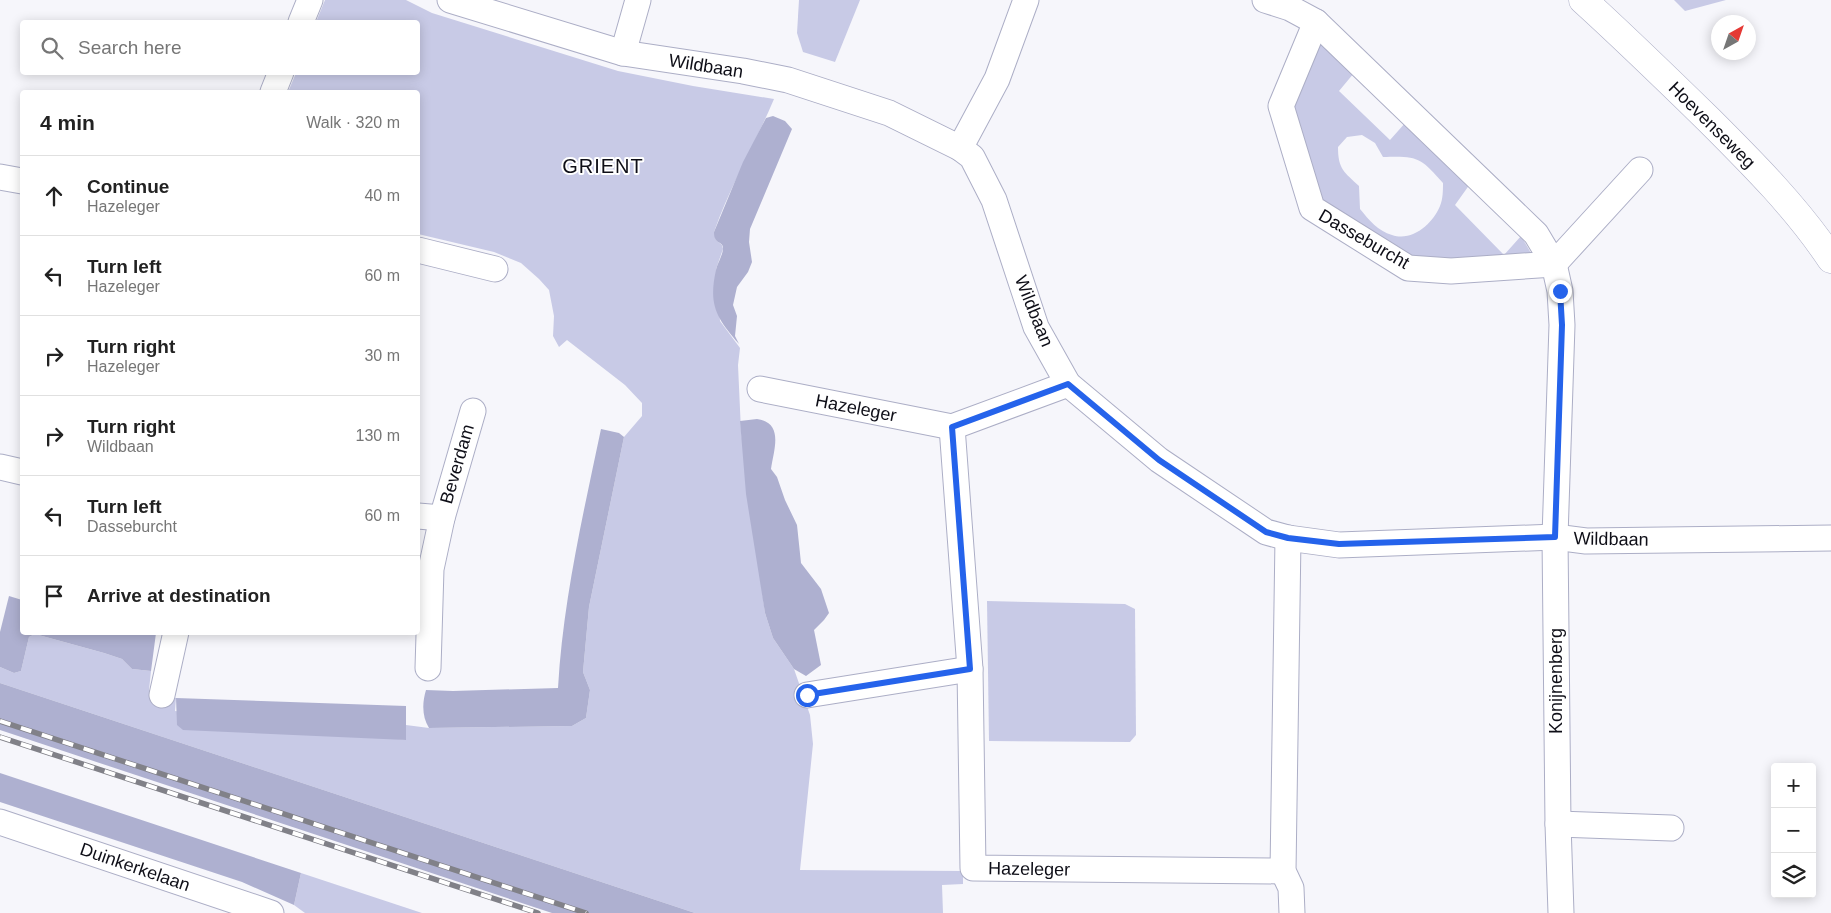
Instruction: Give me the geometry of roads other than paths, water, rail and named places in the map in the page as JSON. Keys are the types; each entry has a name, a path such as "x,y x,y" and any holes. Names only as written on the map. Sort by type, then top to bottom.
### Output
{"main road":[{"name":"Hoevenseweg","path":"1583,0 1669,81 1771,184 1803,219 1831,259"}],"street":[{"path":"302,20 310,0"},
{"name":"Wildbaan","path":"450,0 623,53 743,71 788,80 889,113 960,148 972,158 994,200 1036,326 1068,384 1159,460 1266,532 1288,538 1339,544 1555,537 1586,541 1831,538"},
{"path":"623,53 638,0"},
{"path":"960,148 998,79 1026,0"},
{"path":"1265,0 1293,4 1316,22 1536,234 1554,264 1560,291 1562,325 1555,537"},
{"name":"Dasseburcht","path":"1316,22 1281,106 1312,208 1408,268 1451,271 1554,264"},
{"path":"274,90 280,75"},
{"path":"1554,264 1640,170"},
{"path":"0,177 20,182"},
{"path":"420,250 495,269"},
{"path":"952,427 1068,384"},
{"name":"Hazeleger","path":"760,389 952,427 970,669 973,868 1283,871"},
{"name":"Beverdam","path":"428,668 432,569 442,518 473,411"},
{"path":"0,467 20,472"},
{"name":"Beverdam","path":"420,516 442,518"},
{"name":"Konijnenberg","path":"1555,537 1558,824 1561,913"},
{"path":"1288,538 1283,871 1292,888 1292,913"},
{"path":"162,696 175,635"},
{"path":"807,695 970,669"},
{"name":"Duinkerkelaan","path":"0,822 271,913"},
{"path":"1558,824 1671,828"}],"railway":[{"path":"0,721 586,913"},
{"path":"0,737 538,913"}],"district":[{"name":"GRIENT","path":"603,166"}]}
